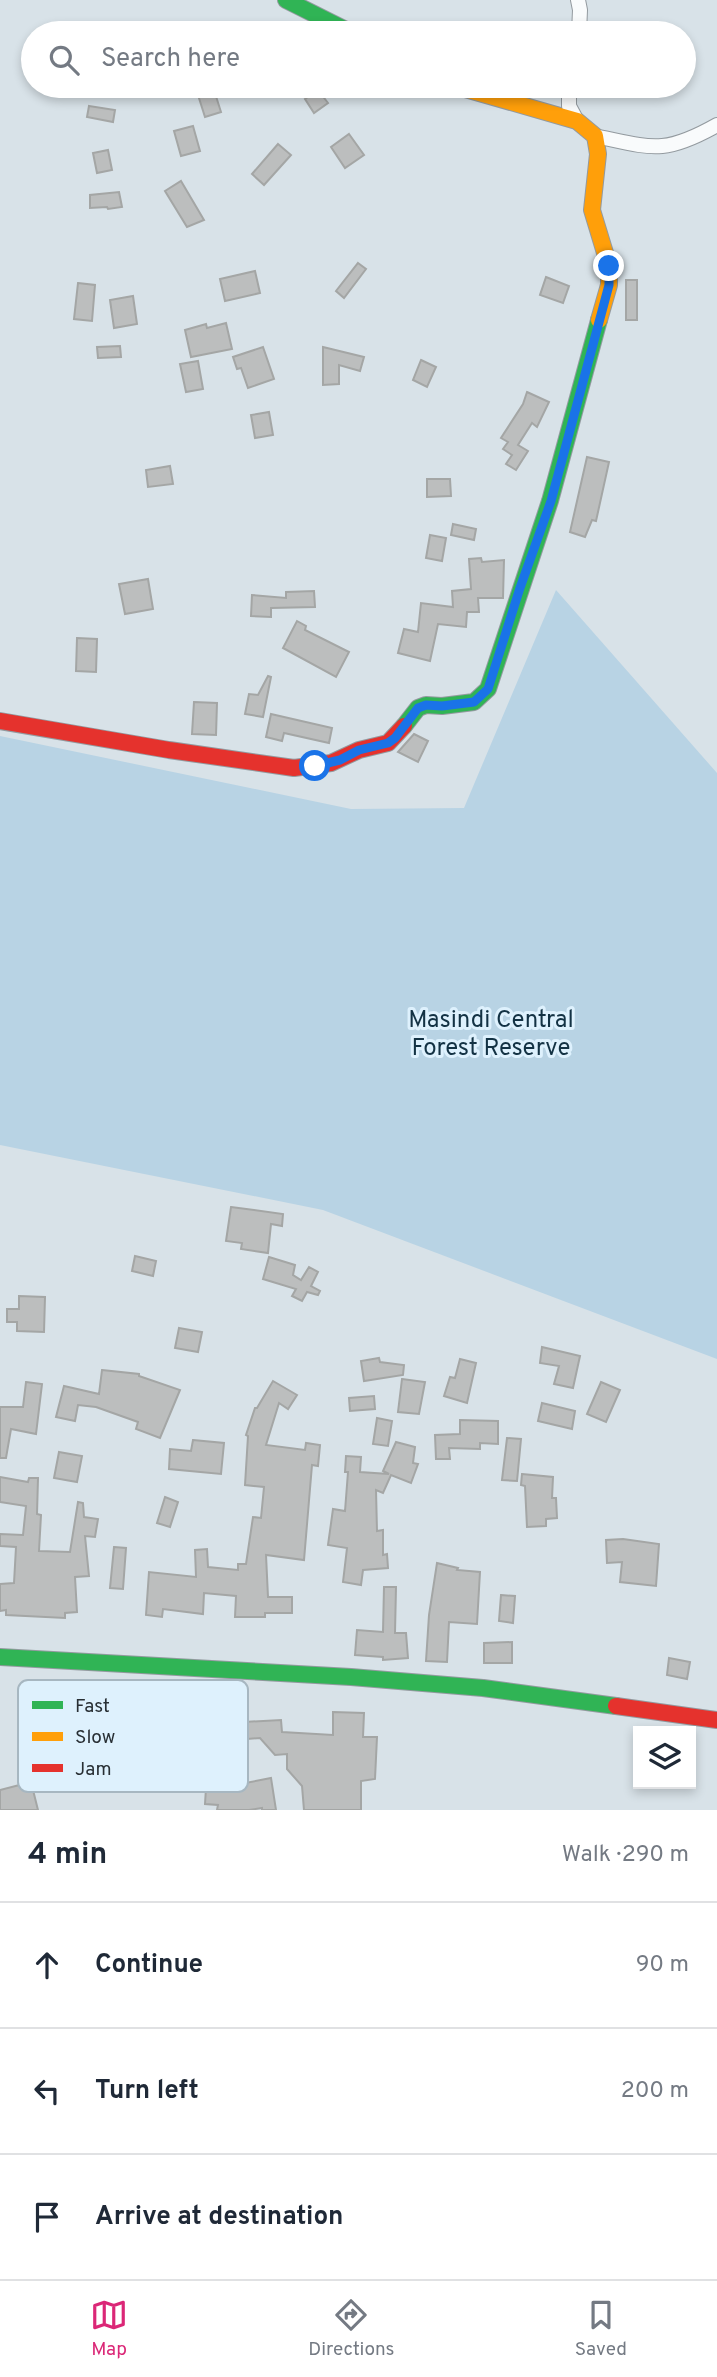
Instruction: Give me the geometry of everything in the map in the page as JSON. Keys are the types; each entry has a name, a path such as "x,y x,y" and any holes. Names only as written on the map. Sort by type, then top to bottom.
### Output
{"street":[{"path":"286,0 298,3 326,21"},
{"path":"578,0 580,21"},
{"path":"497,98 577,121 596,136 657,148 678,145 717,125"},
{"path":"569,98 569,106 577,121"},
{"path":"0,720 169,750 294,768 331,763 359,750 388,743 418,708 426,705 474,702 488,689 523,577 551,501 609,285 609,266 592,210 598,154 596,136"},
{"path":"0,1657 378,1679 483,1688 717,1720"}],"green space":[{"name":"Masindi Central Forest Reserve","path":"556,590 717,773 717,1359 323,1210 0,1145 0,736 351,809 464,808"}],"building":[{"path":"199,98 217,98 221,112 205,117"},
{"path":"324,98 328,103 314,113 305,99"},
{"path":"89,106 115,110 113,122 87,117"},
{"path":"193,126 200,151 181,156 174,131"},
{"path":"349,134 364,155 345,168 331,147"},
{"path":"278,144 291,155 264,185 252,174"},
{"path":"108,150 112,170 97,173 93,153"},
{"path":"181,181 204,220 187,227 165,191"},
{"path":"119,192 122,207 90,208 90,195"},
{"path":"358,263 366,269 344,298 336,291"},
{"path":"255,271 260,293 225,301 220,279"},
{"path":"546,277 569,286 563,303 540,295"},
{"path":"626,280 637,280 637,320 626,320"},
{"path":"78,283 95,285 92,321 74,319"},
{"path":"133,296 137,324 114,328 110,300"},
{"path":"226,323 232,349 191,357 185,330 206,324 207,328"},
{"path":"120,346 121,357 98,358 97,347"},
{"path":"263,347 274,379 248,388 241,368 237,369 233,357"},
{"path":"323,347 364,357 360,371 339,365 339,384 323,385"},
{"path":"421,360 436,367 427,387 413,380"},
{"path":"198,361 203,389 186,392 180,364"},
{"path":"527,392 549,402 537,427 532,423 518,445 528,451 516,470 506,464 512,455 503,449 508,442 501,438 523,404"},
{"path":"269,412 273,435 255,438 251,415"},
{"path":"587,457 609,462 596,521 592,520 585,537 570,532"},
{"path":"170,466 173,484 148,487 146,470"},
{"path":"427,479 450,479 451,496 427,497"},
{"path":"453,524 476,529 474,540 451,535"},
{"path":"430,535 446,538 442,561 426,558"},
{"path":"481,558 482,562 504,560 503,598 478,598 479,612 467,612 466,627 438,624 430,661 398,653 404,629 418,632 421,603 453,607 452,591 471,589 469,559"},
{"path":"148,579 153,609 125,614 119,584"},
{"path":"314,591 315,607 271,608 271,617 251,616 252,595 286,598 286,592"},
{"path":"297,621 306,626 305,630 349,652 336,677 283,648"},
{"path":"77,638 97,639 96,672 76,671"},
{"path":"268,676 271,677 263,717 245,714 249,694 258,695"},
{"path":"194,702 217,703 216,735 192,734"},
{"path":"271,714 332,728 329,743 284,733 282,741 266,737"},
{"path":"414,734 428,741 418,762 398,752"},
{"path":"231,1207 283,1214 282,1226 271,1224 268,1253 241,1249 242,1243 226,1241"},
{"path":"135,1256 156,1261 153,1276 132,1271"},
{"path":"269,1257 295,1265 293,1275 301,1280 309,1267 318,1272 311,1286 320,1291 318,1295 307,1292 302,1301 292,1296 296,1289 263,1279"},
{"path":"19,1296 45,1297 44,1332 17,1331 17,1322 7,1322 7,1309 19,1309"},
{"path":"179,1328 202,1332 198,1352 175,1348"},
{"path":"542,1347 580,1356 573,1388 554,1384 559,1366 540,1363"},
{"path":"379,1358 380,1362 404,1365 403,1375 364,1381 361,1361"},
{"path":"460,1359 476,1363 467,1403 444,1396 450,1377 455,1378"},
{"path":"102,1370 139,1374 180,1390 160,1438 136,1429 138,1422 96,1407 78,1405 75,1421 56,1417 64,1386 99,1394"},
{"path":"402,1379 425,1382 419,1414 398,1412"},
{"path":"273,1381 297,1395 288,1409 279,1403 266,1445 305,1450 306,1443 320,1445 318,1466 312,1465 304,1560 266,1555 268,1597 292,1597 292,1613 265,1613 265,1617 235,1617 236,1596 204,1593 203,1614 163,1609 162,1617 146,1615 149,1572 196,1577 195,1550 207,1549 208,1567 238,1570 238,1564 246,1564 253,1517 261,1518 264,1487 245,1485 246,1435 255,1408"},
{"path":"26,1382 42,1384 36,1434 11,1429 6,1458 0,1458 0,1407 23,1407"},
{"path":"601,1382 620,1390 606,1422 587,1414"},
{"path":"374,1396 375,1409 350,1411 349,1398"},
{"path":"542,1403 575,1411 572,1429 538,1421"},
{"path":"377,1418 392,1421 388,1446 373,1444"},
{"path":"460,1420 498,1421 498,1444 480,1443 480,1449 449,1448 450,1459 436,1459 435,1435 460,1434"},
{"path":"507,1438 521,1439 517,1481 502,1480"},
{"path":"193,1440 224,1443 221,1474 169,1469 170,1449 191,1451"},
{"path":"396,1442 415,1447 413,1463 418,1464 411,1483 391,1475 383,1493 376,1490 377,1531 383,1530 383,1555 387,1554 388,1568 363,1570 361,1585 343,1582 347,1548 328,1545 333,1509 345,1511 348,1472 345,1472 346,1456 361,1457 360,1472 389,1474 383,1471"},
{"path":"59,1452 82,1456 77,1482 54,1478"},
{"path":"522,1474 553,1477 552,1498 556,1498 557,1518 546,1519 546,1526 527,1527"},
{"path":"0,1477 28,1482 29,1478 38,1478 37,1514 41,1515 39,1551 70,1552 78,1502 83,1503 84,1517 98,1519 95,1537 85,1536 89,1576 75,1577 77,1612 65,1613 65,1618 6,1615 6,1610 0,1611 0,1584 14,1583 16,1547 0,1546 0,1534 23,1535 26,1506 0,1502"},
{"path":"165,1497 178,1502 170,1527 157,1523"},
{"path":"623,1539 659,1544 656,1586 620,1582 622,1562 607,1563 606,1540"},
{"path":"114,1547 126,1548 123,1589 110,1588"},
{"path":"437,1563 458,1568 457,1570 480,1572 477,1624 449,1622 447,1662 426,1661 429,1615"},
{"path":"384,1587 396,1587 395,1633 406,1633 408,1658 383,1660 383,1657 355,1655 357,1630 383,1632"},
{"path":"501,1595 515,1596 513,1623 499,1621"},
{"path":"512,1642 512,1663 484,1663 484,1643"},
{"path":"669,1658 690,1662 687,1679 667,1675"},
{"path":"333,1712 364,1713 363,1737 377,1737 375,1779 361,1781 361,1810 304,1810 302,1786 287,1769 287,1754 275,1755 260,1738 248,1739 248,1722 281,1720 282,1732 333,1735"},
{"path":"271,1778 276,1810 217,1810 218,1805 205,1804 206,1792 248,1792 248,1782"},
{"path":"18,1785 18,1792 34,1792 38,1810 0,1810 0,1790"}],"traffic: fast":[{"path":"286,0 328,21"},
{"path":"404,726 418,708 426,705 474,702 488,689 550,501 599,320"},
{"path":"0,1657 351,1677 483,1688 616,1706"}],"traffic: slow":[{"path":"497,98 577,121 595,136 598,154 592,210 609,266 609,285 599,320"}],"traffic: jam":[{"path":"0,721 294,768 331,763 359,750 388,743 404,726"},
{"path":"616,1706 717,1720"}],"route":[{"path":"315,766 388,743 418,708 426,705 474,702 488,689 538,532 551,501 609,285 609,266"}]}
